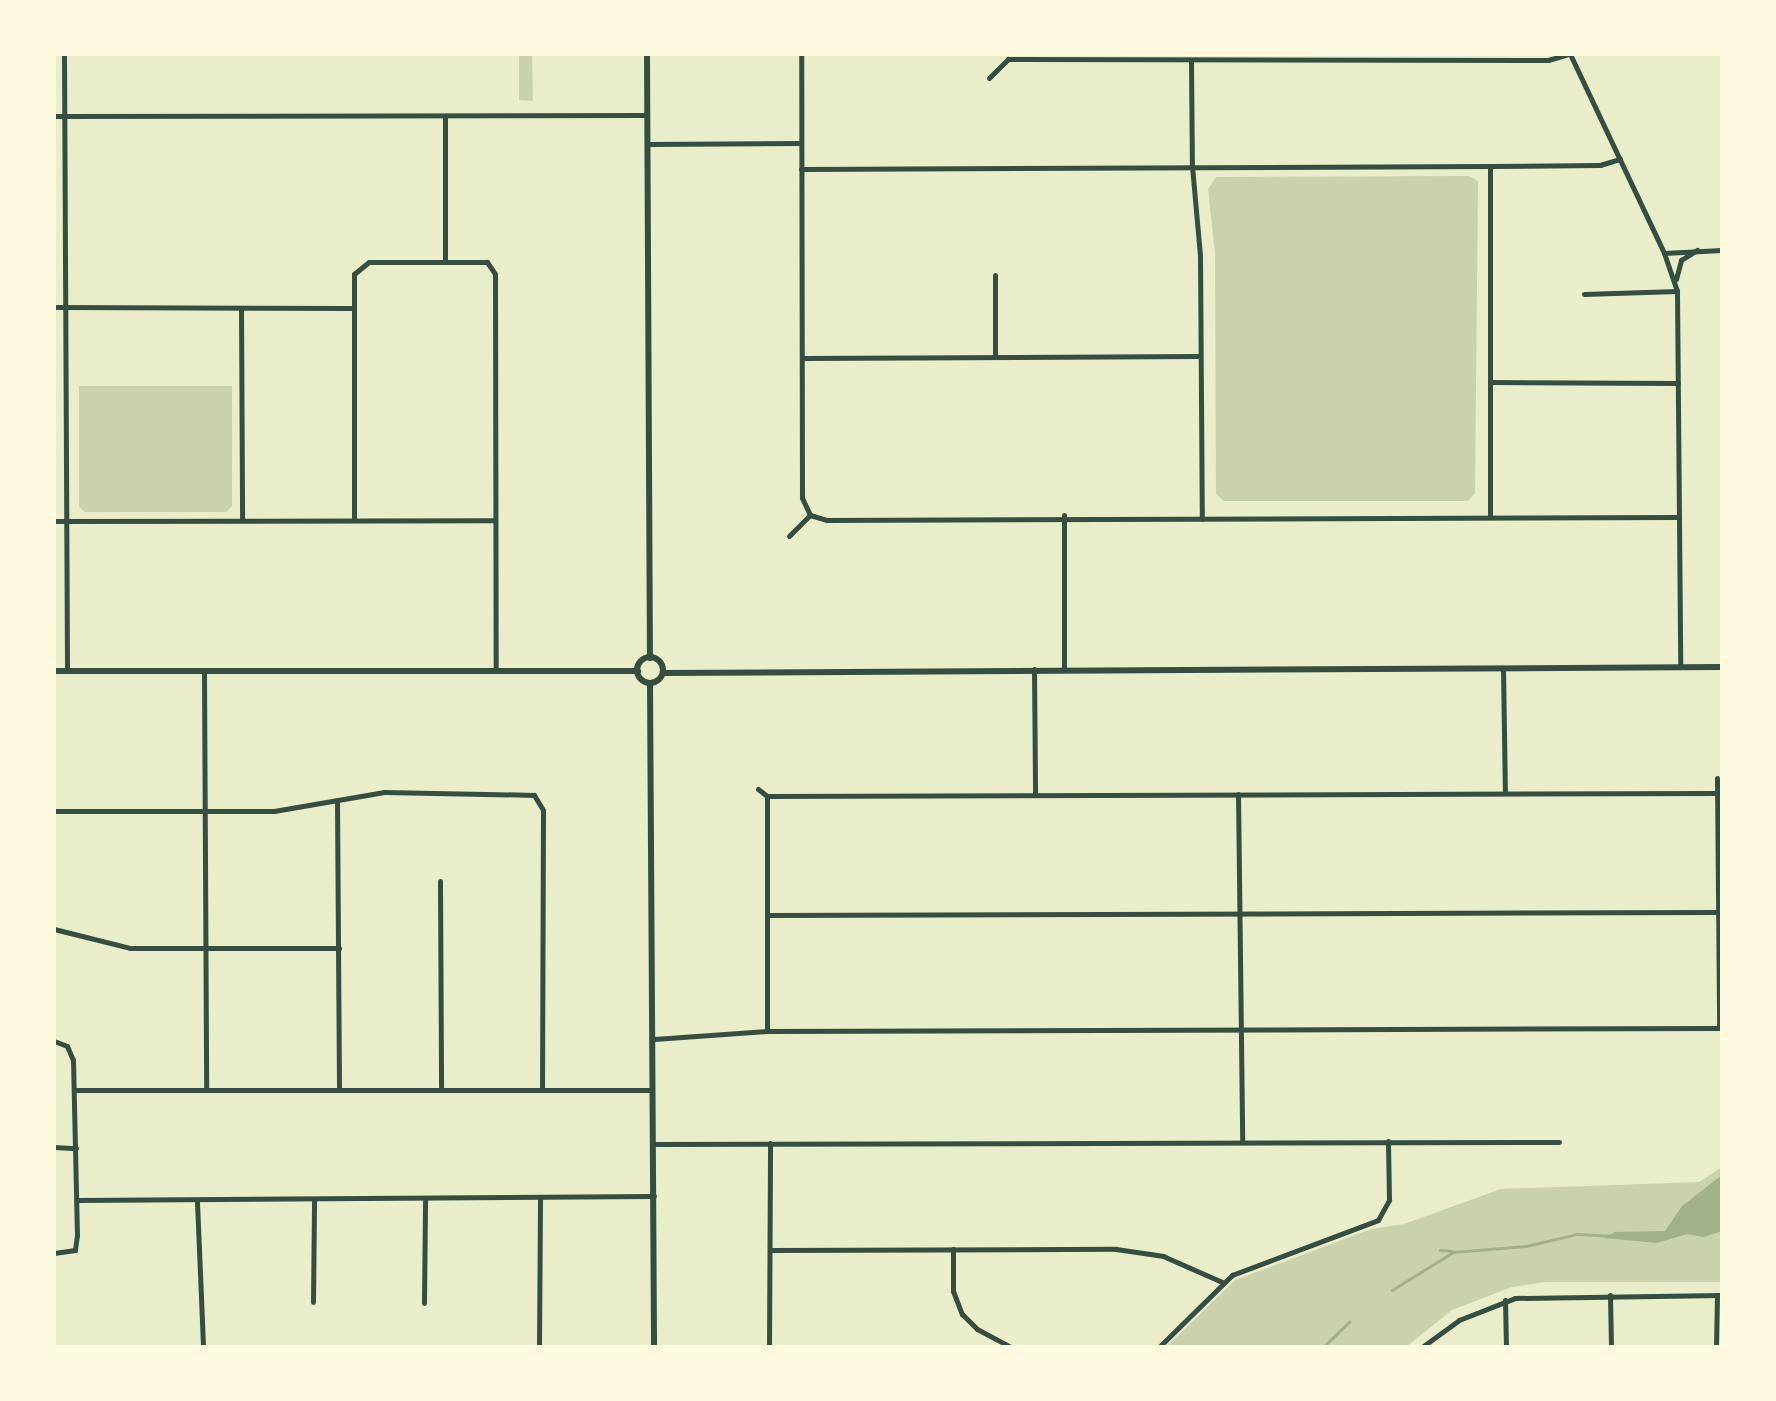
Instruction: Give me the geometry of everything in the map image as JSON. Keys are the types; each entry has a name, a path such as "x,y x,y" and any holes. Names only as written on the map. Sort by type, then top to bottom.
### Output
{"street":[{"path":"638,671 650,658 647,54"},
{"path":"801,54 802,498 810,515 826,520 1064,515 1202,519 1679,517"},
{"path":"989,78 1007,56 1191,61 1548,60 1570,54 1664,253 1677,291 1680,667"},
{"path":"54,59 64,56 67,671"},
{"path":"1191,61 1192,166 1200,255 1202,519"},
{"path":"54,116 647,115"},
{"path":"445,116 445,261"},
{"path":"647,144 801,143"},
{"path":"801,169 1600,165 1620,159"},
{"path":"1490,166 1490,517"},
{"path":"1675,281 1681,260 1697,250"},
{"path":"1664,253 1722,250"},
{"path":"354,520 353,279 369,262 445,261 492,266 496,671"},
{"path":"995,275 995,356"},
{"path":"1584,294 1677,291"},
{"path":"54,307 352,308"},
{"path":"241,308 242,520"},
{"path":"804,358 1200,356"},
{"path":"1491,382 1678,383"},
{"path":"789,536 810,515"},
{"path":"1064,515 1064,669"},
{"path":"54,521 495,520"},
{"path":"650,658 661,663 663,673"},
{"path":"650,683 663,673 1722,667"},
{"path":"1034,669 1035,795"},
{"path":"1503,669 1505,792"},
{"path":"54,671 638,671 650,683 654,1347"},
{"path":"204,672 206,1088"},
{"path":"654,1039 767,1031 1720,1028 1717,778"},
{"path":"758,789 767,796 1717,793"},
{"path":"54,811 274,811 384,792 524,793 541,799 542,1088"},
{"path":"1238,794 1242,1141"},
{"path":"767,796 767,1031"},
{"path":"337,801 339,1088"},
{"path":"440,881 441,1087"},
{"path":"767,915 1239,911 1717,912"},
{"path":"54,929 130,948 339,948"},
{"path":"54,1041 67,1046 75,1090 77,1200 75,1250 54,1253"},
{"path":"75,1090 441,1087 653,1090"},
{"path":"1159,1347 1222,1282 1241,1270 1378,1220 1389,1200 1388,1141"},
{"path":"654,1144 1559,1142"},
{"path":"769,1347 770,1143"},
{"path":"54,1147 76,1148"},
{"path":"77,1200 197,1202 654,1196"},
{"path":"539,1347 540,1198"},
{"path":"424,1303 425,1199"},
{"path":"313,1302 314,1200"},
{"path":"197,1202 203,1347"},
{"path":"953,1249 953,1291 962,1314 977,1329 1011,1347"},
{"path":"770,1250 1132,1250 1178,1261 1222,1282"},
{"path":"1610,1295 1611,1347"},
{"path":"1422,1347 1459,1320 1505,1300 1610,1295 1720,1295 1716,1347"},
{"path":"1505,1300 1506,1347"}],"shaded area":[{"path":"519,54 532,54 533,101 519,100"},
{"path":"1469,176 1478,181 1475,493 1468,501 1224,501 1216,494 1215,253 1208,189 1216,177"},
{"path":"79,386 232,386 232,506 226,512 85,512 79,507"},
{"path":"1722,1167 1722,1282 1546,1282 1512,1287 1452,1310 1406,1347 1166,1347 1235,1280 1371,1229 1404,1224 1501,1189 1699,1182"},
{"path":"1722,1175 1722,1231 1704,1237 1687,1234 1657,1243 1604,1238 1615,1232 1665,1231 1682,1206"}],"waterway":[{"path":"1392,1290 1453,1252 1526,1246 1577,1234 1615,1236"},
{"path":"1440,1250 1452,1251"},
{"path":"1323,1347 1350,1321"}]}
